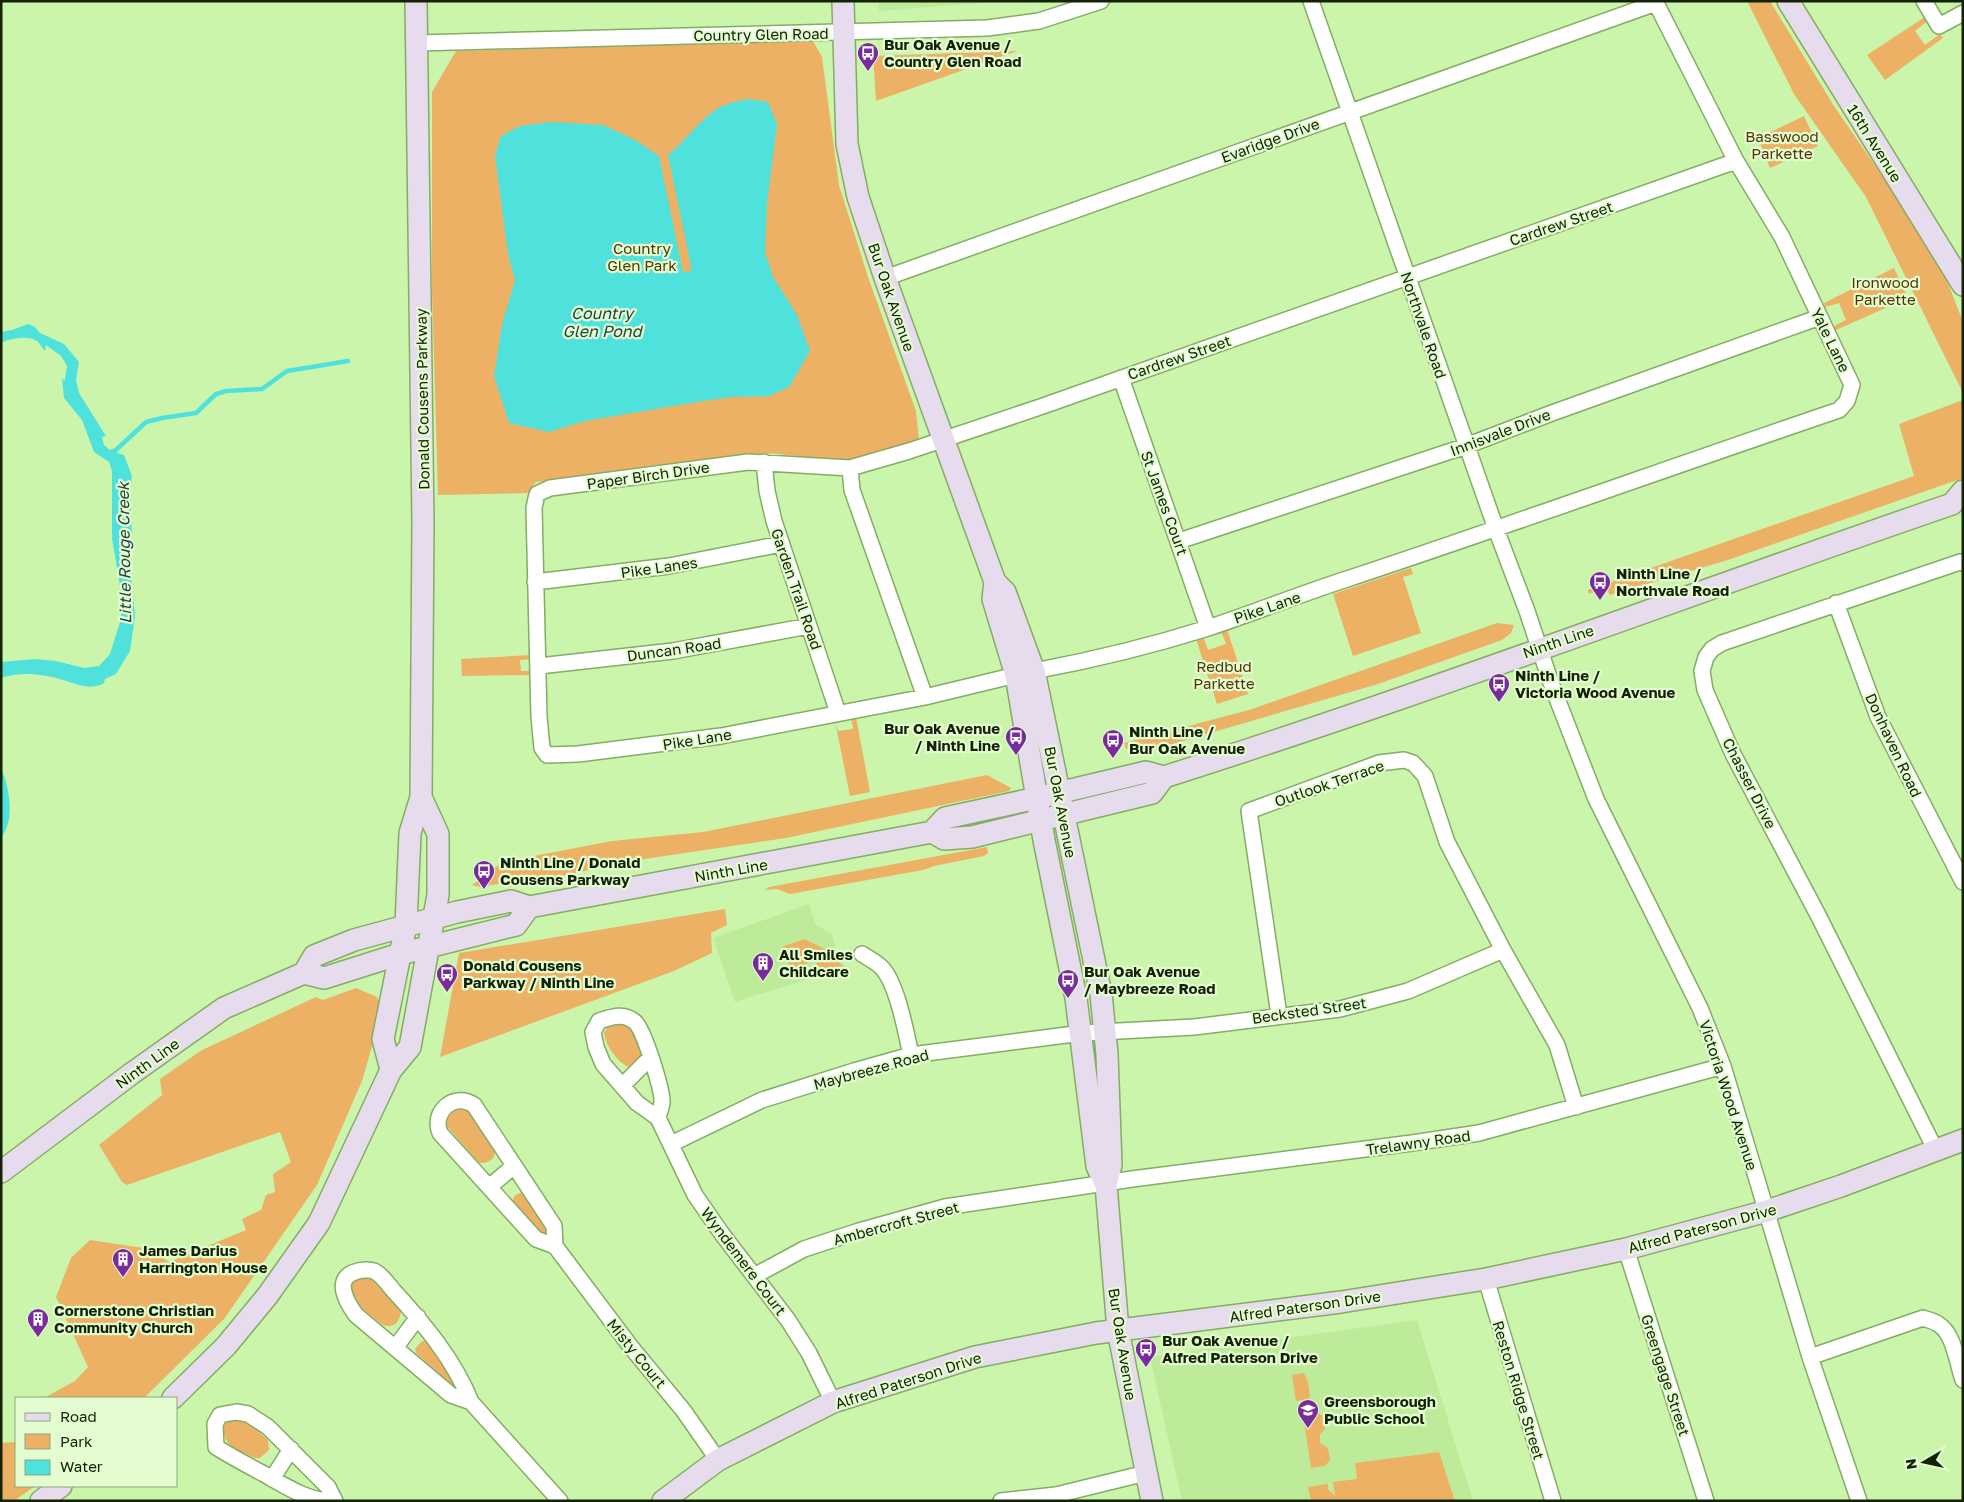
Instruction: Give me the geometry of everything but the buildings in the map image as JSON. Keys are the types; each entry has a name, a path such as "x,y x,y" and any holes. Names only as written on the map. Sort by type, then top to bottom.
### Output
{"main road":[{"name":"Donald Cousens Parkway","path":"391,1070 382,1040 406,925 410,833 421,798 423,513 416,1"},
{"name":"Bur Oak Avenue","path":"843,1 847,144 858,197 942,440 995,582 993,599 1025,673 1060,793 1101,994 1106,1031 1111,1165 1106,1184 1118,1330 1152,1501"},
{"name":"16th Avenue","path":"1788,1 1963,284"},
{"name":"Ninth Line","path":"1,1172 131,1074 224,1008 304,972 314,956 354,940 434,918 511,901 529,907 932,832 945,818 1146,772 1164,777 1290,737 1778,563 1959,501"},
{"name":"Bur Oak Avenue","path":"1025,673 1038,798 1082,1033 1097,1166 1106,1184"},
{"name":"Ninth Line","path":"932,832 944,839 972,838 1042,822 1152,794 1164,777"},
{"name":"Donald Cousens Parkway","path":"174,1397 226,1346 268,1294 318,1224 391,1070 410,1047 438,895 438,834 421,798"},
{"path":"304,972 324,978 400,954 516,925 529,907"},
{"name":"Alfred Paterson Drive","path":"663,1501 718,1460 833,1402 975,1357 1118,1330 1340,1302 1486,1279 1626,1249 1767,1211 1963,1140"},
{"path":"41,1501 60,1487"}],"street":[{"name":"Country Glen Road","path":"418,43 1008,26 1039,21 1101,1"},
{"name":"Northvale Road","path":"1311,1 1466,446 1540,648"},
{"path":"1924,1 1939,26 1963,14"},
{"name":"Evaridge Drive","path":"885,278 1655,2"},
{"name":"Yale Lane","path":"1496,529 1563,504 1839,410 1847,401 1852,385 1782,237 1736,161 1655,2"},
{"name":"Cardrew Street","path":"850,468 909,451 1040,407 1736,161"},
{"name":"Innisvale Drive","path":"1179,541 1466,446 1552,413 1820,317"},
{"name":"St James Court","path":"1121,378 1208,628"},
{"name":"Paper Birch Drive","path":"535,582 534,502 535,497 540,491 550,488 730,464 764,462 850,468"},
{"name":"Garden Trail Road","path":"764,462 768,500 838,713"},
{"path":"850,468 852,490 925,697"},
{"name":"Pike Lane","path":"535,582 541,743 544,753 550,756 694,740 925,697 1025,673 1096,659 1208,628 1496,529"},
{"name":"Pike Lanes","path":"535,582 669,566 781,544"},
{"name":"Chasser Drive","path":"1936,1151 1818,915 1733,754 1705,690 1702,671 1706,657 1712,649 1722,643 1836,603 1960,562 1963,563"},
{"name":"Donhaven Road","path":"1836,603 1878,717 1963,882"},
{"name":"Duncan Road","path":"539,666 673,651 809,626"},
{"name":"Victoria Wood Avenue","path":"1540,648 1551,684 1596,799 1700,1008 1723,1066 1810,1357 1859,1501"},
{"name":"Outlook Terrace","path":"1279,1015 1249,811 1379,764 1404,760 1414,763 1425,776 1447,842 1503,950 1557,1045 1576,1107"},
{"name":"Becksted Street","path":"1106,1031 1194,1027 1279,1015 1340,1009 1408,991 1503,950"},
{"path":"862,954 881,966 887,974 899,1004 911,1055"},
{"name":"Wyndemere Court","path":"658,1118 662,1103 659,1082 642,1033 635,1022 623,1016 614,1016 599,1022 593,1032 596,1047 603,1064 637,1103 658,1118 695,1195 788,1320 809,1353 833,1402"},
{"path":"1082,1033 1106,1031"},
{"name":"Maybreeze Road","path":"671,1144 762,1100 845,1073 911,1055 1082,1033"},
{"path":"622,1086 650,1058"},
{"name":"Trelawny Road","path":"1106,1184 1469,1134 1576,1107 1723,1066"},
{"name":"Misty Court","path":"555,1246 554,1226 474,1105 467,1101 459,1100 445,1106 437,1123 440,1132 536,1239 555,1246 631,1347 683,1410 718,1460"},
{"path":"489,1188 514,1166"},
{"name":"Ambercroft Street","path":"754,1276 804,1249 909,1216 945,1207 1106,1184"},
{"name":"Greengage Street","path":"1626,1249 1706,1501"},
{"path":"471,1402 451,1395 356,1315 347,1304 342,1288 344,1281 352,1273 360,1270 374,1271 418,1317 463,1383 471,1402 560,1501"},
{"name":"Reston Ridge Street","path":"1486,1279 1553,1501"},
{"path":"395,1348 418,1317"},
{"path":"1810,1357 1924,1318 1938,1324 1946,1331 1952,1341 1963,1380"},
{"path":"328,1501 307,1496 272,1479 216,1447 215,1424 220,1415 236,1412 248,1414 268,1427 328,1487 335,1501"},
{"path":"272,1479 291,1449"},
{"path":"1002,1501 1056,1495 1146,1472"}],"shaded area":[{"path":"879,1 1005,1 879,11"},
{"name":"All Smiles Childcare","path":"809,904 816,925 832,934 837,954 846,967 735,1002 713,938"},
{"name":"Greensborough Public School","path":"1417,1320 1473,1501 1182,1501 1150,1357"}],"green space":[{"path":"1747,1 1770,1 1834,106 1938,257 1963,322 1963,393 1866,197 1794,94"},
{"path":"1928,15 1930,19 1915,31 1925,45 1940,34 1943,38 1885,80 1867,55"},
{"name":"Country Glen Park","path":"813,41 822,57 839,185 868,277 916,411 919,440 857,460 844,461 781,454 755,454 536,482 527,493 438,495 432,289 432,92 456,51"},
{"path":"1017,51 876,101 873,56"},
{"name":"Basswood Parkette","path":"1804,116 1818,146 1770,168 1758,138"},
{"name":"Ironwood Parkette","path":"1894,268 1908,298 1836,330 1834,326 1846,320 1839,303 1825,307 1824,303"},
{"path":"1963,400 1963,478 1728,560 1610,595 1606,587 1589,594 1588,590 1914,476 1899,424"},
{"path":"1411,568 1413,574 1403,577 1421,633 1353,656 1333,594"},
{"path":"1497,623 1514,625 1511,633 1502,640 1378,684 1135,755 1132,748 1126,749 1124,743 1249,710"},
{"name":"Redbud Parkette","path":"1227,629 1248,694 1217,704 1196,639 1203,636 1208,650 1226,644 1221,631"},
{"path":"532,655 532,659 520,660 521,671 532,671 532,675 462,676 461,659"},
{"path":"851,717 856,717 870,792 850,796 835,721 838,731 853,729"},
{"path":"987,775 1011,788 1009,791 786,838 631,861 511,887 509,882 480,887 472,885 503,862 612,841 703,832"},
{"path":"987,847 988,853 984,856 923,870 790,894 777,889 764,890 769,887"},
{"path":"725,909 727,925 711,933 712,953 674,971 440,1057 459,953"},
{"path":"804,939 835,954 843,967 821,973 815,960 794,968 793,964 789,966 782,947"},
{"path":"356,988 377,997 383,1008 362,1081 317,1185 224,1319 145,1397 46,1397 75,1381 88,1367 56,1297 71,1258 90,1240 150,1249 169,1262 246,1230 242,1219 261,1210 266,1195 275,1192 273,1174 291,1162 280,1132 127,1185 122,1182 99,1145 162,1095 160,1079 202,1050 316,997 323,1000"},
{"path":"618,1021 630,1026 641,1055 637,1063 629,1067 616,1057 605,1038 604,1033 609,1025"},
{"path":"453,1107 470,1108 486,1131 494,1149 494,1156 489,1161 479,1163 446,1125 445,1119"},
{"path":"522,1192 549,1230 547,1235 542,1234 513,1201 514,1196"},
{"path":"365,1275 375,1278 401,1311 396,1324 390,1326 383,1325 359,1305 350,1292 350,1286 354,1280"},
{"path":"424,1341 428,1343 458,1381 456,1385 452,1385 416,1353 415,1349"},
{"path":"1304,1373 1308,1382 1310,1397 1296,1401 1292,1375"},
{"path":"1317,1412 1324,1417 1325,1429 1320,1434 1320,1443 1328,1448 1330,1460 1325,1466 1311,1468 1303,1414"},
{"path":"244,1418 268,1440 269,1450 260,1458 255,1458 237,1449 225,1438 224,1424 230,1419"},
{"path":"15,1442 15,1487 34,1487 14,1501 1,1501 1,1443"},
{"path":"1439,1452 1455,1501 1311,1501 1308,1487 1328,1484 1328,1489 1335,1496 1333,1482 1357,1479 1355,1463"}],"water":[{"name":"Country Glen Pond","path":"748,99 768,102 777,124 767,204 765,252 773,277 797,315 810,351 789,387 769,396 732,397 703,401 585,421 549,432 509,423 494,376 502,325 515,280 508,254 495,155 501,136 520,126 552,122 603,125 635,140 659,156 683,272 692,271 668,155 710,114 728,104"},
{"name":"Little Rouge Creek","path":"28,324 35,327 40,333 64,344 79,362 76,380 79,393 106,436 102,437 104,445 110,450 115,448 117,453 124,455 132,476 130,492 132,537 128,546 135,616 130,651 116,674 105,679 104,683 89,687 32,674 1,678 1,662 36,659 56,661 84,668 99,666 110,654 121,619 122,598 112,538 112,471 109,462 94,452 82,420 64,398 62,378 64,381 67,366 61,356 46,345 45,351 38,342 30,338 14,339 1,343 1,332"},
{"path":"1,767 10,803 10,812 6,830 1,838"}],"waterway":[{"path":"116,450 146,422 196,413 216,394 226,391 262,389 287,371 348,361"}],"place":[{"name":"Bur Oak Avenue / Country Glen Road","path":"868,72"},
{"name":"Ninth Line / Northvale Road","path":"1600,601"},
{"name":"Ninth Line / Victoria Wood Avenue","path":"1499,703"},
{"name":"Bur Oak Avenue / Ninth Line","path":"1016,756"},
{"name":"Ninth Line / Bur Oak Avenue","path":"1113,759"},
{"name":"Ninth Line / Donald Cousens Parkway","path":"484,890"},
{"name":"All Smiles Childcare","path":"763,982"},
{"name":"Donald Cousens Parkway / Ninth Line","path":"447,993"},
{"name":"Bur Oak Avenue / Maybreeze Road","path":"1068,999"},
{"name":"James Darius Harrington House","path":"123,1278"},
{"name":"Cornerstone Christian Community Church","path":"38,1338"},
{"name":"Bur Oak Avenue / Alfred Paterson Drive","path":"1146,1368"},
{"name":"Greensborough Public School","path":"1308,1429"}]}
